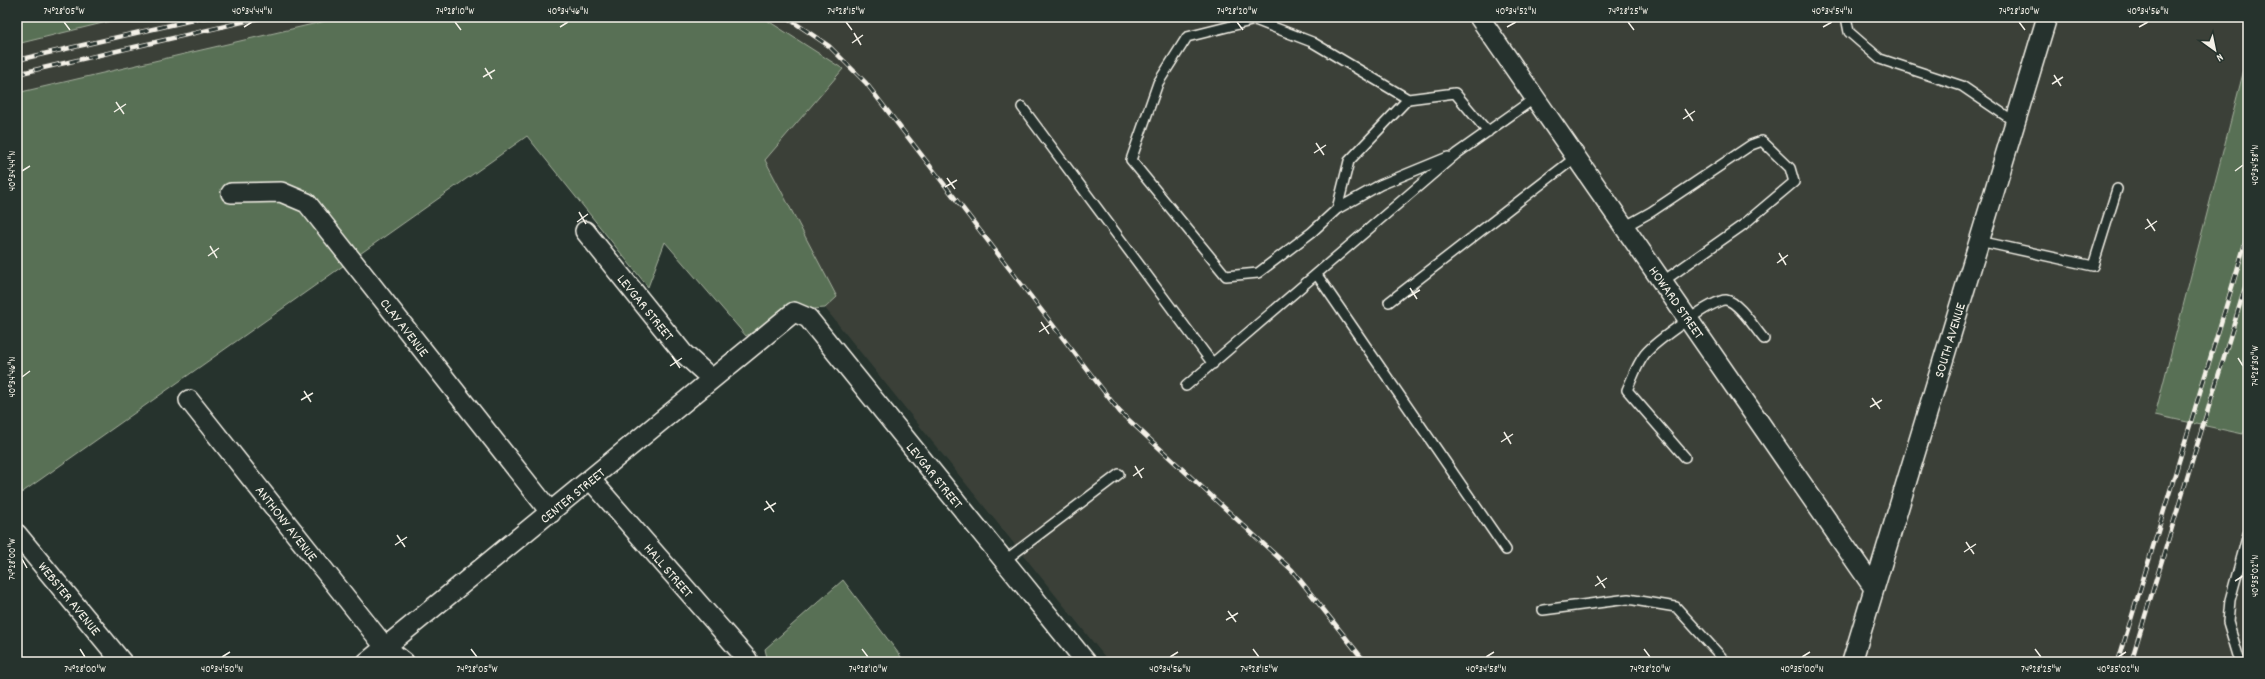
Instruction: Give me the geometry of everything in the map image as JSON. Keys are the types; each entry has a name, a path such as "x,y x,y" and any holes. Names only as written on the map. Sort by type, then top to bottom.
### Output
{"street":[{"name":"HOWARD STREET","path":"1479,17 1874,588"},
{"name":"SOUTH AVENUE","path":"1852,662 2046,17"},
{"name":"CLAY AVENUE","path":"231,193 281,192 307,203 551,513"},
{"name":"LEVGAR STREET","path":"584,231 683,353 712,379"},
{"name":"LEVGAR STREET","path":"776,326 794,312 808,318 1086,662"},
{"name":"CENTER STREET","path":"368,662 551,513 776,326"},
{"name":"ANTHONY AVENUE","path":"189,400 385,647 404,662"},
{"name":"HALL STREET","path":"590,480 747,659"},
{"name":"WEBSTER AVENUE","path":"17,534 122,662"}],"lane":[{"path":"1846,17 1849,32 1880,59 1962,86 2015,122"},
{"path":"1456,154 1380,185 1337,209 1312,232 1258,274 1226,276 1132,160 1158,83 1187,37 1254,20 1312,42 1408,99 1455,93 1488,132"},
{"path":"1186,386 1456,154 1535,98"},
{"path":"1337,209 1349,162 1408,99"},
{"path":"1022,108 1213,364"},
{"path":"1624,227 1651,212 1751,144 1762,142 1790,168 1794,182 1743,225 1662,282"},
{"path":"1389,302 1576,158"},
{"path":"1979,241 2093,266 2117,189"},
{"path":"1317,275 1506,550"},
{"path":"1685,457 1626,390 1645,354 1688,319 1711,304 1725,299 1735,303 1764,339"},
{"path":"1004,561 1119,474"},
{"path":"2240,662 2228,622 2230,600 2248,534"},
{"path":"1543,610 1628,599 1676,607 1726,662"}],"shaded area":[{"path":"127,17 343,17 17,93 17,44"},
{"path":"762,17 2230,17 2248,26 2248,54 2155,415 2243,434 2248,424 2248,662 1109,662 825,308 836,297 765,160 843,69"}],"green space":[{"path":"17,17 127,17 17,44"},
{"path":"343,17 762,17 843,69 765,160 837,297 825,308 787,311 746,336 665,242 648,287 527,136 17,496 17,93"},
{"path":"2248,54 2248,424 2243,434 2155,415"},
{"path":"843,580 905,662 768,662 765,649"}],"railway":[{"path":"17,60 206,17"},
{"path":"17,74 264,17"},
{"path":"786,17 829,46 866,83 1120,412 1292,570 1365,662"},
{"path":"2118,662 2248,234"},
{"path":"2131,662 2248,278"}]}
